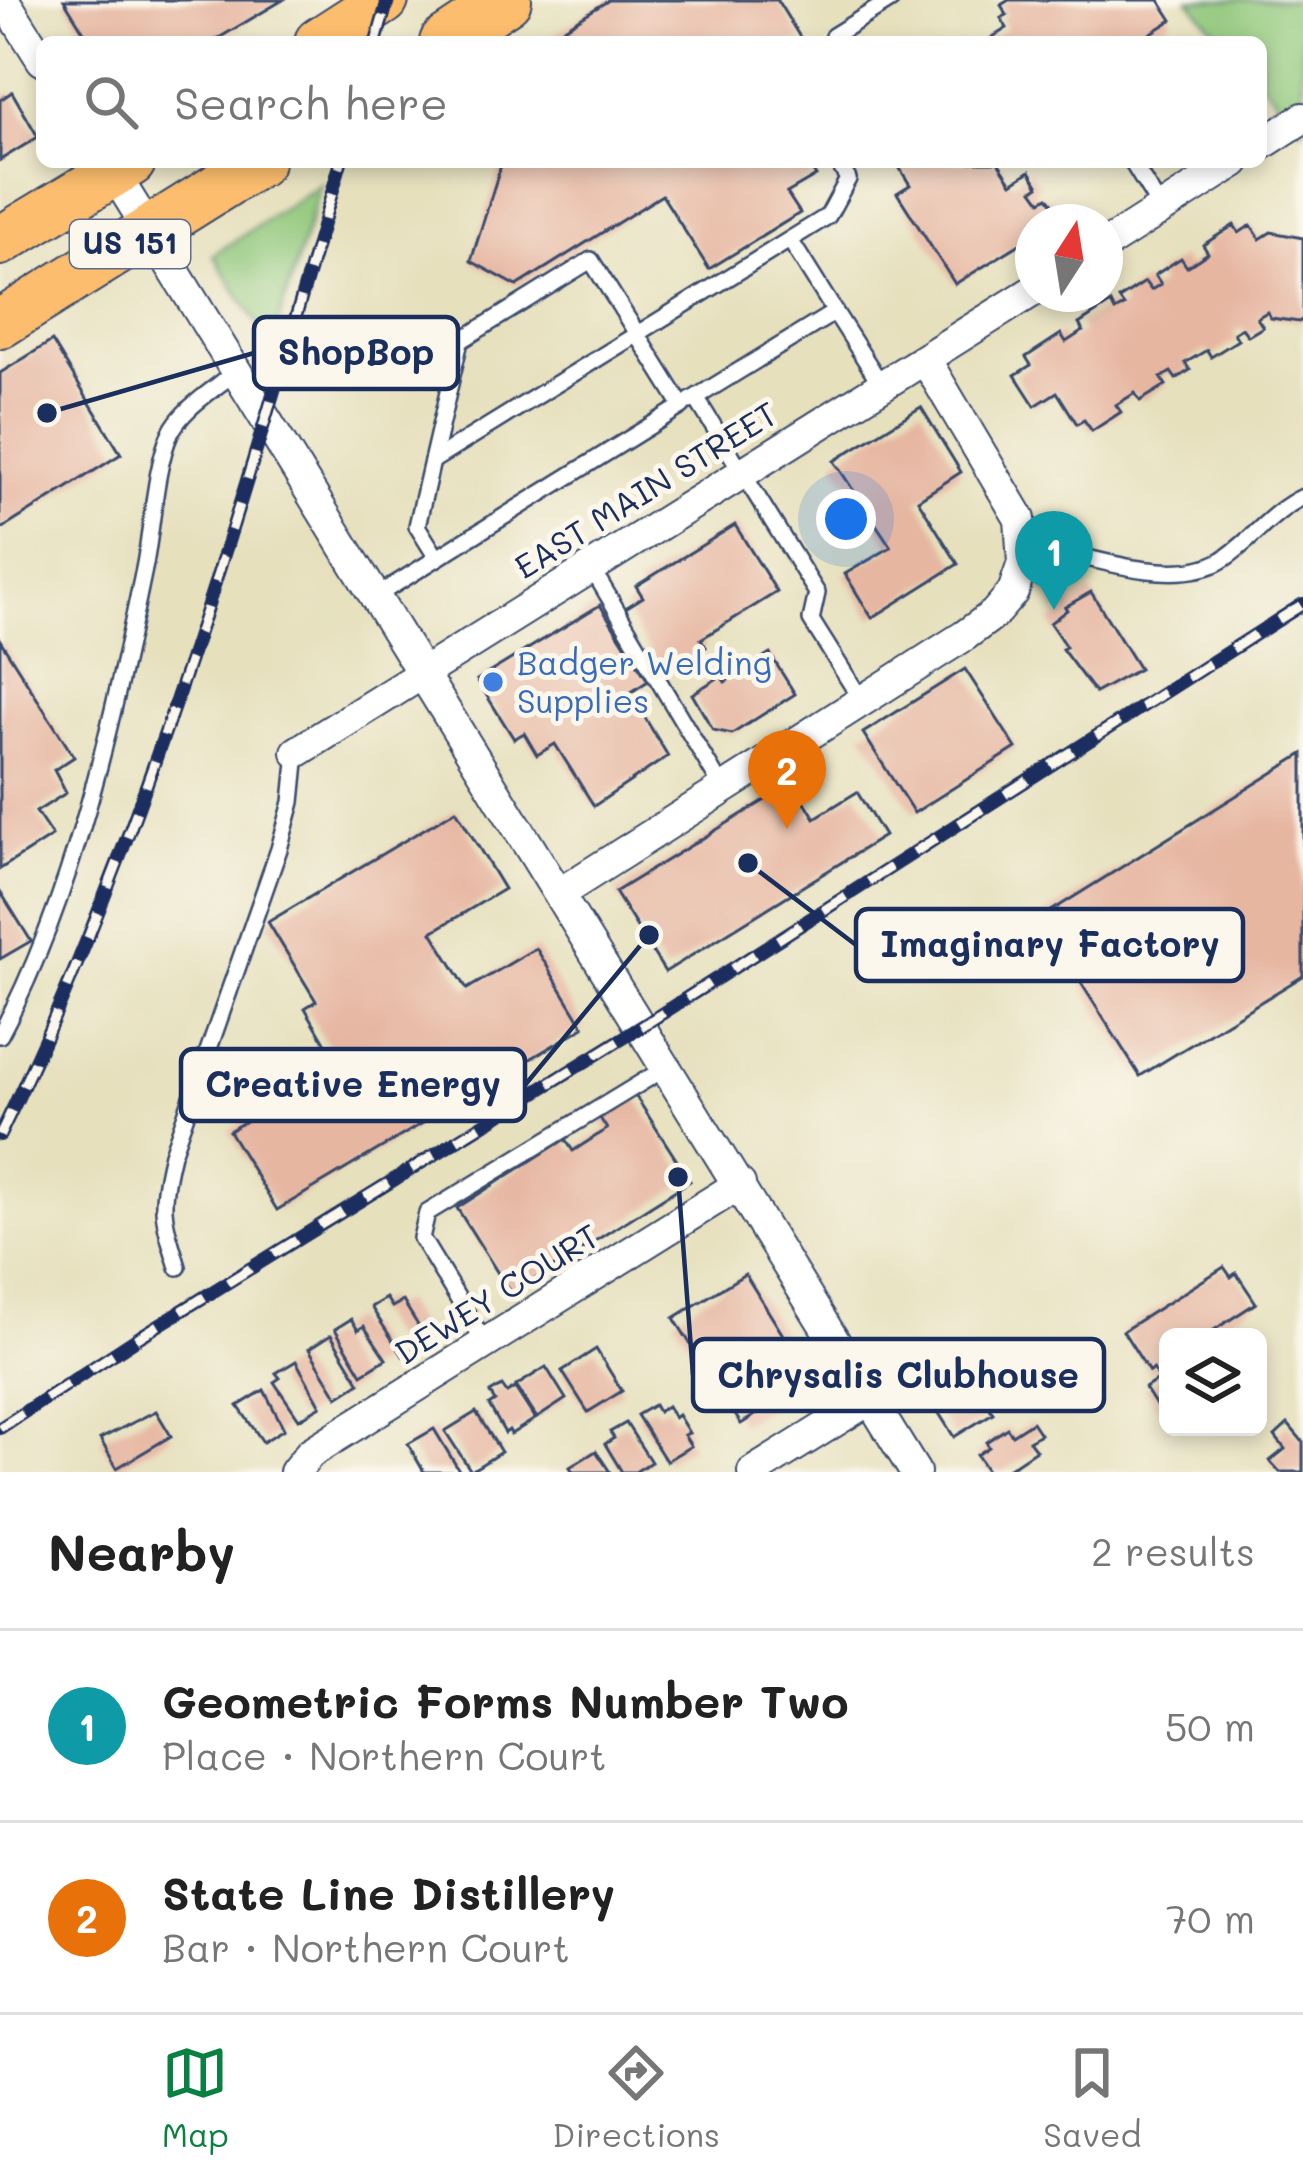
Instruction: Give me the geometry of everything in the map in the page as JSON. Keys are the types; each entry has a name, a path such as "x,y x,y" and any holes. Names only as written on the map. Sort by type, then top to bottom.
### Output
{"main road":[{"path":"328,36 385,0"},
{"path":"453,36 507,0"},
{"name":"US 151","path":"0,241 114,168"},
{"name":"US 151","path":"0,324 250,168"}],"street":[{"path":"7,17 36,53"},
{"path":"1267,141 1303,118"},
{"path":"118,168 149,232 915,1472"},
{"path":"1123,233 1225,168"},
{"name":"EAST MAIN STREET","path":"297,752 1015,302"},
{"path":"560,892 994,614 1013,592 1023,562 1020,519 925,359"},
{"name":"DEWEY COURT","path":"295,1471 310,1453 740,1184"},
{"path":"753,1472 869,1400"}],"lane":[{"path":"834,36 885,2"},
{"path":"432,461 828,216 848,179 842,168"},
{"path":"1136,168 1161,209"},
{"path":"790,240 882,386"},
{"path":"436,558 417,526 460,341 591,260 637,334 742,473 817,593 811,620 862,701"},
{"path":"376,596 836,312"},
{"path":"0,1034 27,984 100,754 144,569 167,439 178,419 236,371"},
{"path":"1022,541 1142,569 1198,571 1221,560 1261,524 1303,497"},
{"path":"591,567 723,790"},
{"path":"178,1267 162,1217 161,1197 279,849 292,802 297,752"},
{"path":"485,1343 421,1238 427,1213 667,1067"}],"green space":[{"path":"1189,0 1303,0 1303,129 1267,89 1267,36 1221,36"},
{"path":"321,184 271,345 213,255"}],"building":[{"path":"64,0 283,0 222,36 86,36"},
{"path":"609,0 777,0 799,36 552,36"},
{"path":"1009,0 1159,0 1172,20 1147,36 994,36 1007,28 1001,5"},
{"path":"12,92 36,138 0,160 0,100"},
{"path":"500,168 811,168 816,176 787,193 800,213 709,269 662,195 517,286 471,261"},
{"path":"900,168 1002,168 1012,183 1030,171 1039,186 1033,190 1041,201 1048,197 1053,204 1015,204 1015,247 955,284 897,193 910,185"},
{"path":"1234,225 1239,233 1251,225 1260,239 1271,232 1303,238 1303,319 1271,318 1267,312 1257,318 1263,327 1248,336 1242,328 1234,333 1238,340 1211,357 1207,350 1185,363 1190,370 1176,379 1171,372 1161,378 1166,385 1140,401 1135,393 1116,405 1121,412 1092,431 1084,420 1077,424 1057,392 1035,406 1015,375 1031,365 1026,357 1061,334 1066,342 1083,331 1079,324 1097,312 1123,312 1123,296 1145,282 1151,290 1161,284 1155,275 1181,258 1187,267 1208,253 1203,245"},
{"path":"52,341 121,454 0,530 0,373"},
{"path":"921,407 961,472 918,500 958,564 872,618 845,574 891,547 834,461"},
{"path":"735,525 777,592 701,639 706,647 663,673 624,609 643,597 636,586"},
{"path":"1091,592 1139,669 1095,693 1062,649 1066,647 1050,623 1065,607"},
{"path":"600,605 648,681 630,693 668,756 594,806 555,744 537,755 524,733 514,739 477,680"},
{"path":"0,640 74,757 54,770 66,793 36,812 52,836 0,869"},
{"path":"770,654 795,694 732,734 713,730 692,694 721,676 725,682"},
{"path":"965,669 1016,748 914,813 863,733"},
{"path":"1303,754 1303,976 1140,1076 1040,918"},
{"path":"793,783 815,818 857,792 884,836 665,972 615,892"},
{"path":"456,810 504,889 432,932 467,989 536,948 584,1027 277,1210 229,1131 339,1066 305,1008 316,1001 268,922"},
{"path":"0,891 31,941 0,959"},
{"path":"635,1095 690,1181 511,1294 457,1208 565,1139 573,1151 607,1129 600,1118"},
{"path":"1224,1267 1231,1277 1236,1273 1256,1303 1217,1328 1159,1328 1159,1379 1153,1369 1149,1372 1123,1331"},
{"path":"745,1274 811,1380 741,1424 674,1318"},
{"path":"386,1298 392,1307 403,1301 424,1335 424,1343 403,1356 371,1307"},
{"path":"351,1319 358,1330 364,1326 386,1359 362,1374 335,1329"},
{"path":"331,1335 360,1383 338,1397 309,1349"},
{"path":"596,1349 622,1391 588,1412 562,1371"},
{"path":"296,1361 321,1406 299,1419 274,1382 280,1378 276,1373"},
{"path":"546,1367 566,1399 537,1418 516,1386"},
{"path":"988,1379 995,1392 984,1399 993,1413 954,1437 937,1410"},
{"path":"1159,1379 1159,1410 1145,1388"},
{"path":"502,1386 507,1393 515,1388 535,1419 511,1434 509,1430 505,1433 489,1405 495,1401 490,1393"},
{"path":"264,1390 284,1429 263,1442 238,1406"},
{"path":"654,1405 658,1412 667,1406 689,1433 684,1435 691,1446 666,1461 637,1415"},
{"path":"156,1411 171,1436 117,1468 100,1439"},
{"path":"476,1412 501,1452 471,1471 445,1431"},
{"path":"1032,1422 1040,1434 1029,1441 1036,1450 1003,1472 988,1472 977,1455 989,1447 986,1442 1007,1428 1012,1435"},
{"path":"626,1423 651,1462 635,1472 622,1472 605,1444 614,1438 610,1432"},
{"path":"1288,1424 1303,1442 1303,1472 1280,1472 1270,1461 1285,1449 1275,1436"},
{"path":"434,1429 460,1472 424,1472 408,1444"},
{"path":"596,1451 610,1472 573,1472 570,1467"}],"railway":[{"path":"378,36 388,0"},
{"path":"0,1135 54,1018 149,778 231,533 339,168"},
{"path":"0,1428 641,1027 1303,604"}],"place":[{"name":"ShopBop","path":"47,413"},
{"name":"Geometric Forms Number Two","path":"1054,610"},
{"name":"Badger Welding Supplies","path":"493,682"},
{"name":"State Line Distillery","path":"787,829"},
{"name":"Imaginary Factory","path":"748,863"},
{"name":"Creative Energy","path":"649,935"},
{"name":"Chrysalis Clubhouse","path":"678,1177"}]}
